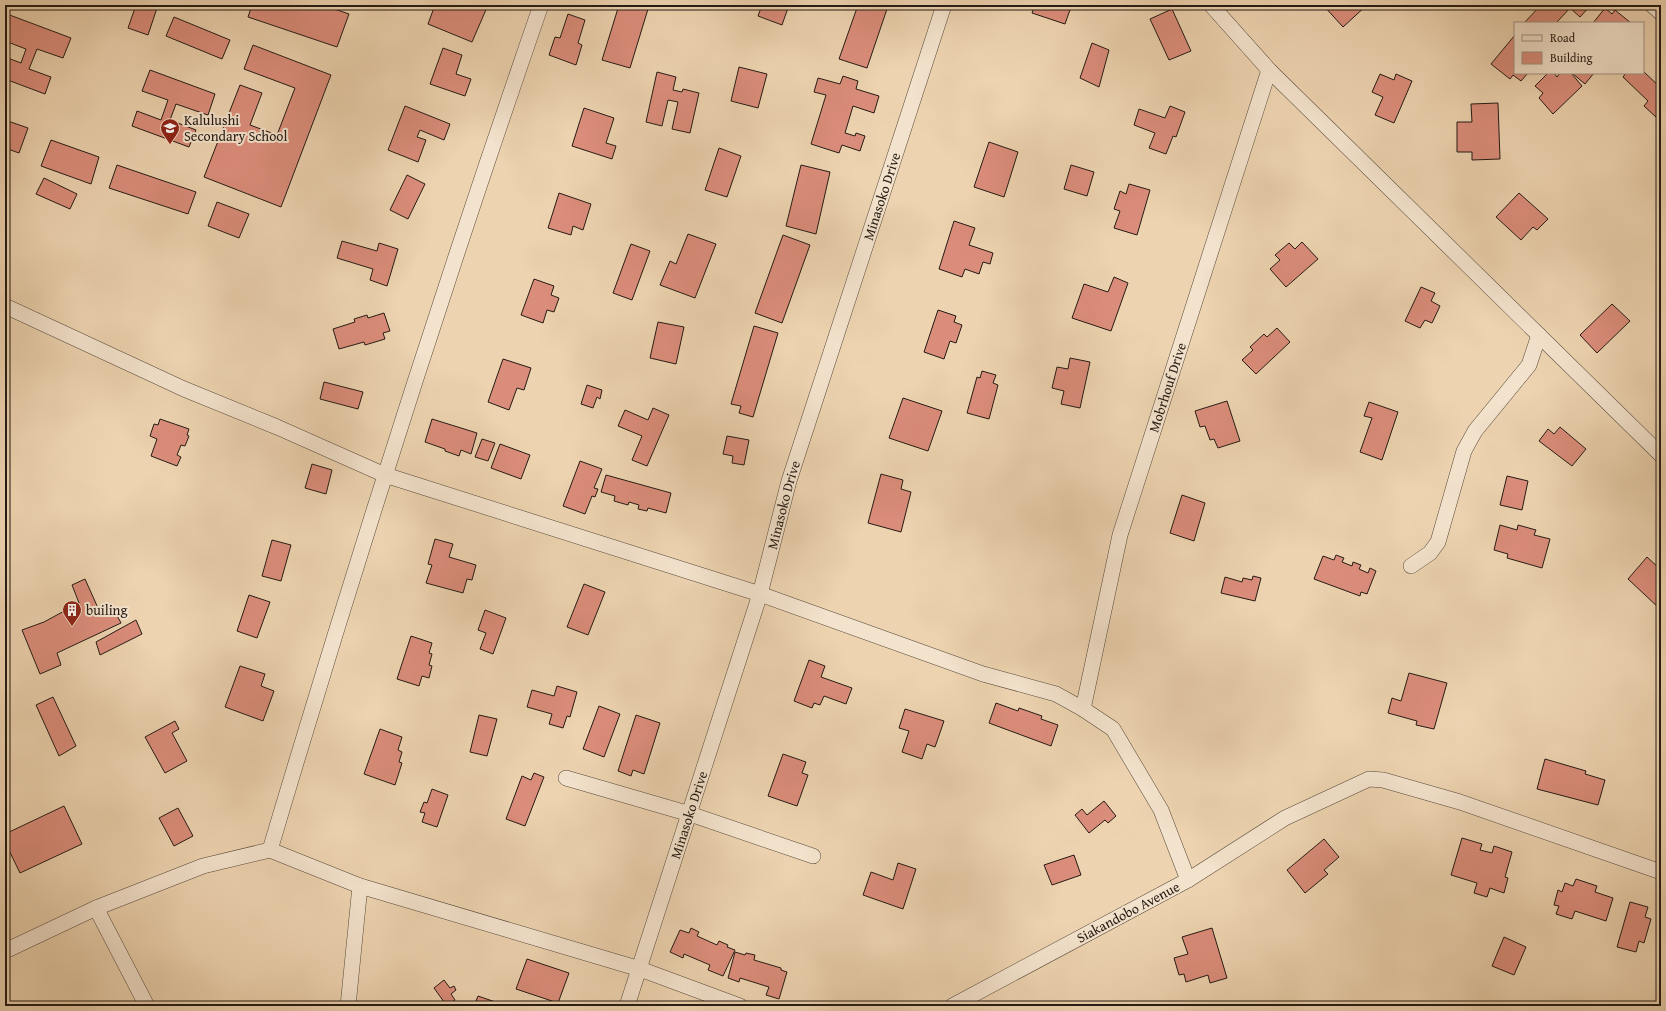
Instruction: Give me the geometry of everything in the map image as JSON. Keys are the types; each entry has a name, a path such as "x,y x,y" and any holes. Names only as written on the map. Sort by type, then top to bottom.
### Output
{"street":[{"path":"270,850 328,654 385,475 477,189 540,5"},
{"name":"Minasoko Drive","path":"628,1006 760,594 789,481 944,5"},
{"path":"1211,5 1269,70 1661,455"},
{"path":"1652,5 1661,13"},
{"name":"Mobrhouf Drive","path":"1083,709 1120,535 1269,70"},
{"name":"Siakandobo Avenue","path":"5,306 177,386 276,427 385,475 760,594 983,674 1056,694 1113,728 1161,810 1188,880 952,1006"},
{"path":"1411,566 1430,553 1438,542 1464,452 1469,441 1475,431 1529,365 1539,335"},
{"path":"566,778 690,814 813,856"},
{"path":"1188,880 1285,818 1369,780 1383,780 1460,802 1661,872"},
{"path":"5,951 96,908 203,866 270,850 360,886 640,969 740,1006"},
{"path":"348,1006 360,886"},
{"path":"96,908 146,1006"}],"building":[{"path":"136,5 158,5 148,35 128,28"},
{"path":"252,5 323,5 349,14 337,47 248,17"},
{"path":"435,5 488,5 472,42 428,24"},
{"path":"619,5 636,5 648,9 630,68 602,60"},
{"path":"762,5 789,5 782,25 758,16"},
{"path":"858,5 888,6 867,68 839,59"},
{"path":"1035,5 1063,5 1071,7 1065,24 1032,13"},
{"path":"1323,5 1367,5 1343,27"},
{"path":"1541,5 1591,5 1580,17 1570,8 1557,22 1525,22"},
{"path":"1605,8 1612,14 1615,10 1630,22 1594,22"},
{"path":"1172,9 1191,51 1169,60 1150,19"},
{"path":"7,14 71,38 63,58 37,49 29,69 51,77 45,94 5,79 5,57 21,63 26,49 5,41 5,20"},
{"path":"568,14 585,20 578,43 582,45 576,65 549,55 555,37 560,38"},
{"path":"174,17 230,40 222,59 166,36"},
{"path":"1514,36 1514,74 1527,74 1521,81 1513,75 1510,79 1491,64"},
{"path":"1092,43 1109,50 1099,87 1080,78"},
{"path":"253,45 331,75 281,207 204,177 240,85 262,93 250,125 277,135 295,88 244,69"},
{"path":"443,48 462,55 456,74 471,79 465,96 430,84"},
{"path":"739,67 767,74 758,108 731,101"},
{"path":"150,70 215,94 208,115 176,104 170,120 196,130 189,147 132,126 137,111 161,120 168,100 142,91"},
{"path":"657,72 676,77 673,90 682,92 683,89 699,93 690,133 672,129 678,102 668,100 662,126 646,122"},
{"path":"1644,72 1661,88 1661,115 1657,118 1644,106 1648,101 1623,77 1625,74 1644,74"},
{"path":"1380,74 1394,80 1396,74 1412,81 1394,123 1375,115 1383,97 1372,92"},
{"path":"1547,74 1555,74 1557,77 1559,74 1572,74 1582,86 1553,114 1539,98 1543,93 1535,86"},
{"path":"1573,74 1593,74 1585,84"},
{"path":"843,76 858,81 856,89 879,96 874,113 853,106 845,133 855,136 856,133 865,136 860,151 842,145 839,153 811,144 826,95 814,92 818,78 840,84"},
{"path":"1498,103 1500,159 1472,160 1472,152 1457,152 1457,122 1472,122 1471,104"},
{"path":"405,106 450,124 444,140 420,130 417,137 426,140 418,162 388,150"},
{"path":"1170,106 1185,112 1176,137 1173,136 1166,154 1149,148 1155,133 1134,125 1139,109 1165,118"},
{"path":"584,108 614,118 606,143 616,146 612,159 572,146"},
{"path":"5,120 28,128 19,153 5,148"},
{"path":"51,140 99,157 91,184 41,166"},
{"path":"989,142 1018,152 1004,197 974,187"},
{"path":"719,148 741,156 727,197 705,190"},
{"path":"117,165 196,192 188,214 109,188"},
{"path":"801,165 830,172 816,234 786,226"},
{"path":"1071,165 1094,172 1087,196 1064,189"},
{"path":"407,175 425,184 408,219 390,210"},
{"path":"44,178 77,194 70,209 36,194"},
{"path":"1129,184 1150,190 1137,235 1114,228 1120,211 1114,209 1120,191 1126,194"},
{"path":"559,193 591,204 583,230 573,226 571,235 548,228"},
{"path":"1519,193 1548,219 1537,230 1533,227 1521,240 1496,217"},
{"path":"217,202 249,214 239,238 208,226"},
{"path":"954,221 975,228 969,245 993,253 990,264 983,262 979,274 965,269 962,277 939,269"},
{"path":"688,234 716,244 695,298 660,285 670,261 676,264"},
{"path":"783,235 810,245 782,323 755,313"},
{"path":"342,241 377,251 379,243 398,249 387,286 370,280 373,269 337,258"},
{"path":"1302,242 1318,259 1286,287 1270,269 1280,260 1275,255 1289,243 1295,249"},
{"path":"631,244 650,251 632,300 613,293"},
{"path":"1114,277 1128,283 1111,331 1072,318 1084,284 1108,292"},
{"path":"534,279 554,286 551,295 559,298 554,312 547,310 543,323 521,315"},
{"path":"1421,287 1435,293 1431,301 1440,306 1432,323 1425,320 1420,328 1405,321"},
{"path":"1612,304 1630,321 1597,353 1580,335"},
{"path":"938,310 956,316 954,322 962,325 956,343 950,341 944,359 924,352"},
{"path":"384,313 390,331 383,333 385,339 365,345 364,342 339,349 333,329 355,322 354,319 367,315 368,318"},
{"path":"658,322 684,327 676,364 650,358"},
{"path":"754,326 778,333 753,417 739,413 741,406 731,404"},
{"path":"1277,328 1290,342 1256,374 1242,360 1253,350 1250,347 1264,334 1267,337"},
{"path":"1070,358 1090,362 1080,408 1061,404 1064,391 1052,388 1057,367 1068,369"},
{"path":"503,359 531,368 524,390 517,388 509,410 488,402"},
{"path":"982,371 996,375 993,383 998,385 989,419 967,413 977,377 980,378"},
{"path":"324,382 363,392 358,409 320,399"},
{"path":"587,385 602,390 600,399 597,397 593,408 581,404"},
{"path":"903,398 942,411 928,451 889,438"},
{"path":"1227,401 1240,441 1218,448 1214,439 1210,440 1205,426 1200,427 1195,411"},
{"path":"1369,402 1398,412 1382,460 1360,452 1372,418 1364,416"},
{"path":"653,408 669,415 647,466 632,460 642,436 618,426 625,410 648,420"},
{"path":"160,419 189,429 187,435 189,436 185,446 181,445 177,455 181,457 177,466 151,456 157,439 150,436 154,424 158,425"},
{"path":"432,419 477,433 471,454 461,450 459,456 425,442"},
{"path":"1560,427 1586,449 1572,466 1539,441 1548,429 1554,434"},
{"path":"727,436 749,440 744,465 732,463 733,456 723,454"},
{"path":"482,439 495,443 488,461 475,457"},
{"path":"500,444 530,455 521,479 491,468"},
{"path":"580,461 602,469 594,488 598,489 595,497 592,496 585,514 563,506"},
{"path":"312,464 332,470 326,494 305,488"},
{"path":"881,474 903,480 901,489 911,492 901,532 868,523"},
{"path":"606,475 671,493 666,513 648,508 647,511 638,509 639,505 629,502 628,505 614,501 615,496 601,492"},
{"path":"1507,476 1528,481 1522,510 1500,505"},
{"path":"1182,495 1205,503 1194,541 1170,533"},
{"path":"1500,525 1517,530 1518,525 1536,530 1534,535 1550,539 1542,568 1507,558 1508,554 1494,550"},
{"path":"435,539 453,544 449,557 476,565 472,580 467,579 463,593 426,583 432,565 428,564"},
{"path":"272,540 291,545 281,581 262,576"},
{"path":"1336,555 1344,558 1342,562 1352,566 1353,562 1361,565 1359,569 1368,573 1370,568 1376,571 1367,594 1361,592 1360,596 1314,579 1323,556 1334,560"},
{"path":"1647,557 1661,570 1660,609 1628,579"},
{"path":"1253,576 1261,578 1255,601 1221,593 1225,577 1242,582 1243,578 1252,580"},
{"name":"builing","path":"85,579 98,608 111,604 121,623 57,653 61,665 40,674 22,630 44,622 79,603 72,585"},
{"path":"584,584 605,592 588,635 567,627"},
{"path":"249,595 270,602 257,638 237,631"},
{"path":"485,610 506,618 493,654 480,649 486,633 478,630"},
{"path":"136,620 142,634 100,655 96,642"},
{"path":"411,636 432,643 429,653 432,654 429,665 432,666 429,678 422,676 419,686 397,679"},
{"path":"809,660 825,666 821,677 852,688 846,704 824,696 820,705 814,703 812,708 794,701"},
{"path":"240,666 265,674 261,686 274,691 263,721 225,707"},
{"path":"1409,673 1447,683 1434,729 1416,725 1417,721 1388,713 1392,698 1401,701"},
{"path":"557,686 577,692 570,717 567,716 563,728 549,724 552,714 527,707 532,690 554,696"},
{"path":"53,697 76,746 59,756 36,705"},
{"path":"996,703 1018,711 1019,708 1042,716 1041,719 1058,725 1051,746 989,723"},
{"path":"599,706 620,714 604,757 583,749"},
{"path":"905,709 944,721 935,747 927,744 922,759 902,752 909,731 899,728"},
{"path":"479,715 497,719 487,756 470,752"},
{"path":"636,715 660,723 644,774 633,770 631,776 618,771"},
{"path":"175,721 179,729 172,733 187,761 165,773 145,737"},
{"path":"380,729 402,737 398,750 402,752 399,762 402,763 395,785 364,774"},
{"path":"783,754 806,762 802,773 808,775 797,806 768,796"},
{"path":"1545,759 1586,771 1585,774 1605,780 1598,805 1537,789"},
{"path":"534,773 544,777 525,826 506,819 522,776 531,780"},
{"path":"432,789 448,795 437,827 422,822 425,813 420,812 424,802 427,803"},
{"path":"1104,801 1116,816 1108,823 1105,820 1089,833 1075,815 1082,809 1087,815"},
{"path":"64,806 82,844 20,873 5,842 5,834"},
{"path":"178,808 193,836 174,846 159,818"},
{"path":"1462,838 1482,844 1480,850 1492,853 1494,846 1512,852 1505,877 1508,878 1504,893 1490,888 1487,897 1474,893 1477,883 1451,875"},
{"path":"1324,839 1339,857 1324,870 1328,874 1305,893 1287,870"},
{"path":"1074,855 1081,875 1052,885 1044,865"},
{"path":"898,863 916,869 903,909 863,895 871,872 893,880"},
{"path":"1576,879 1597,886 1595,892 1613,898 1606,921 1575,911 1572,919 1556,914 1559,906 1554,905 1558,890 1562,892 1565,883 1573,886"},
{"path":"1630,902 1648,907 1645,917 1651,919 1644,943 1639,941 1636,952 1617,947"},
{"path":"691,928 699,932 697,936 717,945 719,941 728,945 727,947 735,950 723,976 708,970 710,965 684,954 683,958 670,952 680,930 689,933"},
{"path":"1212,928 1227,978 1210,983 1208,975 1186,982 1184,974 1179,975 1174,958 1188,954 1182,937"},
{"path":"1504,937 1526,947 1514,975 1492,966"},
{"path":"735,952 745,955 746,953 755,955 754,960 781,968 781,970 787,972 779,999 766,995 769,987 740,978 739,982 728,978"},
{"path":"527,959 569,973 558,1003 516,989"},
{"path":"444,980 450,988 454,986 456,990 451,994 455,1000 447,1006 434,988"},
{"path":"478,996 504,1005 504,1006 474,1006"}],"place":[{"name":"Kalulushi Secondary School","path":"170,145"},
{"name":"builing","path":"72,627"}]}
